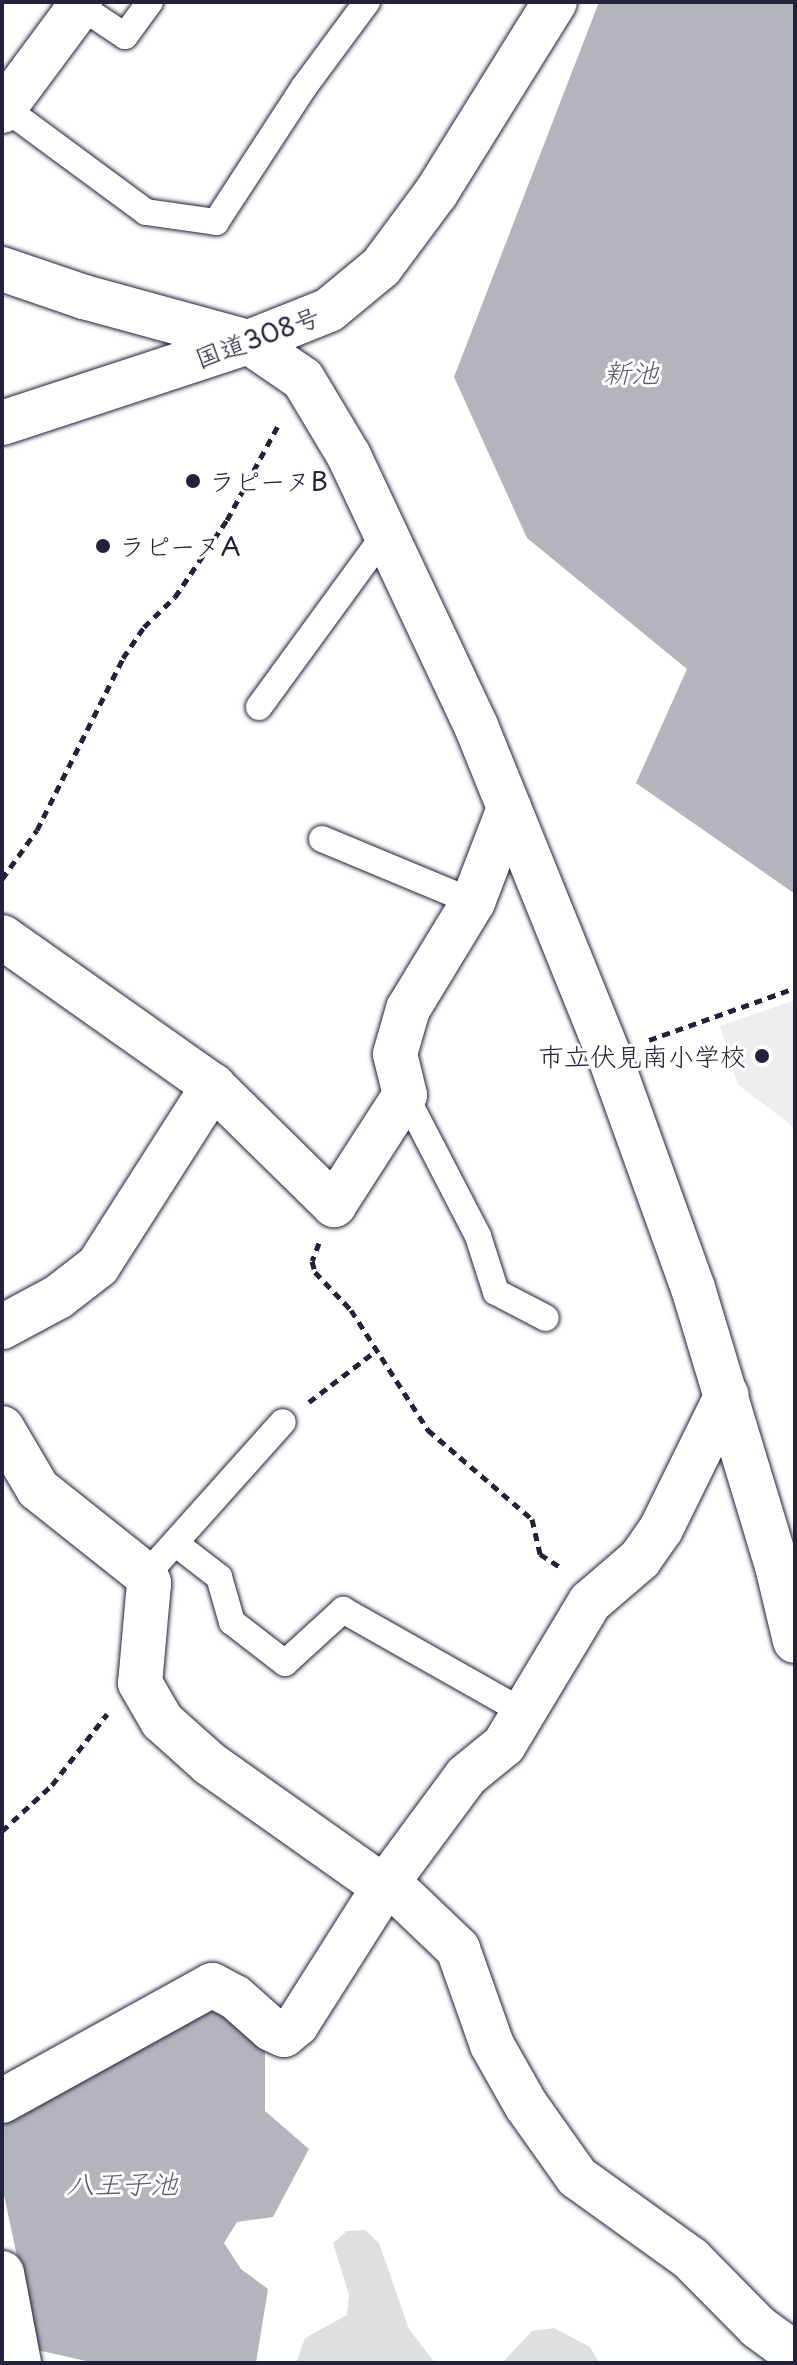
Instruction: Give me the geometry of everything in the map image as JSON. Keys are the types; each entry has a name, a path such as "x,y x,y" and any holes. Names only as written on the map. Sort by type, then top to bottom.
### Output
{"main road":[{"name":"国道308号","path":"2,423 249,342 329,310 381,267 436,193 555,2"},
{"path":"3,110 78,4"},
{"path":"2,269 84,297 249,342 303,379 349,456 476,726 609,1055 727,1395 789,1554 795,1641"},
{"path":"2,937 213,1086 334,1205 405,1095 395,1054 408,1009 473,902 509,808"},
{"path":"2,1327 58,1297 98,1266 213,1086"},
{"path":"2,2101 212,1985 235,1997 271,2029 284,2035 297,2024 386,1885 466,1776 504,1745 590,1602 640,1559 661,1529 727,1395"},
{"path":"2,1428 38,1489 146,1575 149,1583 140,1683 162,1721 210,1764 386,1885 458,1949 492,2045 526,2105 577,2177 691,2259 758,2327 795,2354"},
{"path":"2,2273 19,2363"}],"lane":[{"path":"78,4 125,36 150,2"},
{"path":"3,110 146,212 216,222 304,87 367,2"},
{"path":"259,707 385,534"},
{"path":"322,839 473,902"},
{"path":"405,1095 478,1236 496,1292 546,1318"},
{"path":"146,1575 283,1422"},
{"path":"175,1543 219,1577 232,1622 285,1663 343,1610 523,1712"}],"path":[{"path":"2,879 37,830 123,658 144,627 175,597 227,520 303,379"},
{"path":"609,1055 795,988"},
{"path":"334,1205 312,1261 315,1272 351,1310 428,1430 445,1448 532,1519 540,1554 599,1594"},
{"path":"283,1422 377,1350"},
{"path":"2,1831 36,1802 102,1720 140,1683"}],"shaded area":[{"name":"市立伏見南小学校","path":"795,1000 795,1128 738,1085 720,1026"},
{"path":"365,2230 379,2243 409,2329 435,2363 296,2363 305,2338 347,2315 349,2295 333,2243 347,2231"},
{"path":"554,2328 590,2347 599,2363 502,2363 532,2331"}],"water":[{"name":"新池","path":"599,2 795,2 795,894 636,783 687,669 527,538 454,377"},
{"name":"八王子池","path":"212,1997 265,2050 265,2111 309,2149 273,2217 237,2222 224,2243 241,2269 268,2289 256,2363 95,2363 37,2350 2,2186 2,2116"}],"place":[{"name":"ラピーヌB","path":"193,481"},
{"name":"ラピーヌA","path":"103,546"},
{"name":"市立伏見南小学校","path":"762,1056"}]}
